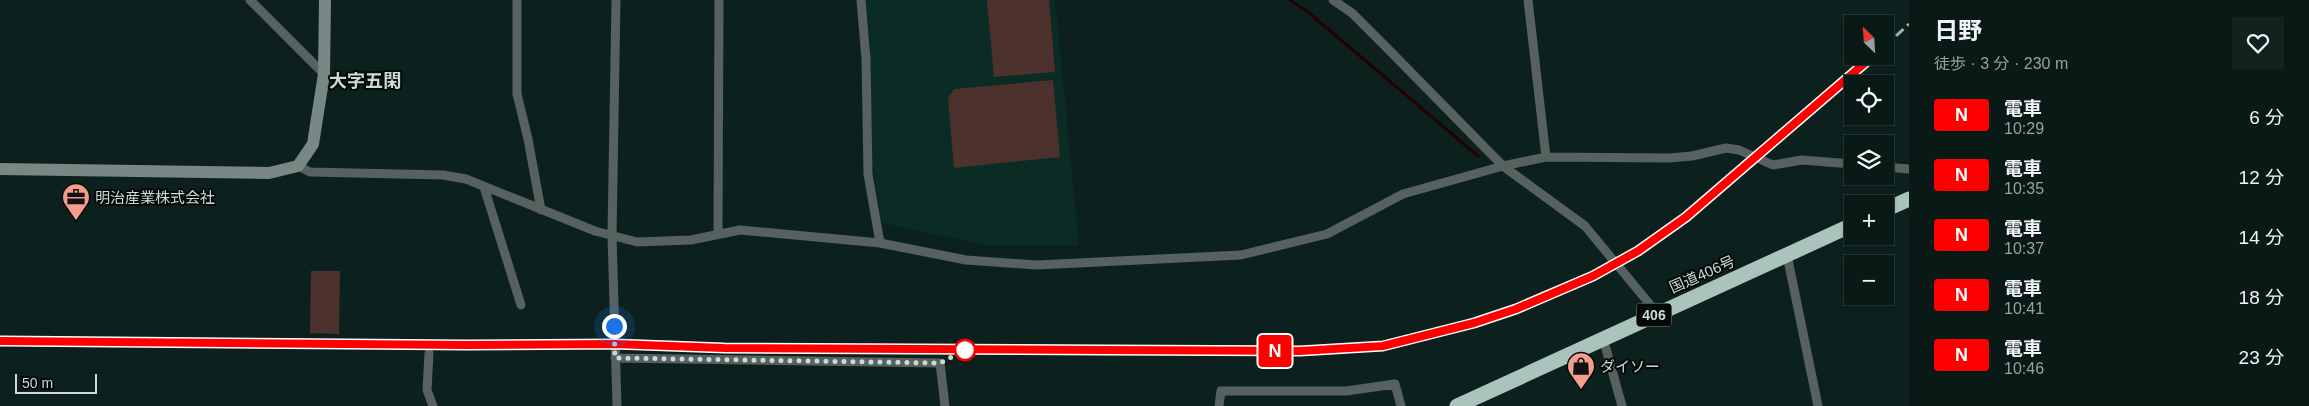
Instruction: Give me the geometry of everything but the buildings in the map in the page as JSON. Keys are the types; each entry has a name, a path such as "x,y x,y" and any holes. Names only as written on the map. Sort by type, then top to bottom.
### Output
{"highway":[{"path":"1894,206 1909,199"},
{"name":"国道406号","path":"1457,406 1844,229"}],"street":[{"path":"250,0 324,74"},
{"path":"298,166 313,144 324,74 325,0"},
{"path":"517,0 517,94 528,139 541,210"},
{"path":"616,0 612,236 617,406"},
{"path":"718,234 719,0"},
{"path":"861,0 866,59 868,174 880,243"},
{"path":"1333,0 1352,13 1503,166 1529,183 1585,226 1658,313"},
{"path":"1528,0 1546,158"},
{"path":"0,170 270,173 298,166 310,172 443,175 466,180 612,236 637,242 692,240 740,230 880,243 966,260 1037,265 1241,255 1326,234 1402,194 1503,166 1546,158 1669,158 1692,156 1726,148 1739,150 1773,165 1802,160 1844,163"},
{"path":"1894,168 1909,169"},
{"path":"484,187 520,305"},
{"path":"1787,255 1818,406"},
{"path":"1603,338 1622,406"},
{"path":"429,352 427,390 434,406"},
{"path":"615,358 940,363 945,406"},
{"path":"1220,406 1221,391 1346,392 1395,384 1400,406"}],"shaded area":[{"path":"865,0 1055,0 1079,245 986,245 882,223 868,137 870,41"},
{"path":"987,0 1049,0 1055,72 994,77"},
{"path":"1053,80 1060,157 954,168 948,98 954,89"},
{"path":"311,271 340,271 339,334 310,333"}],"waterway":[{"path":"1290,0 1308,12 1478,156"}],"railway":[{"path":"1894,38 1909,24"},
{"path":"0,341 637,344 722,348 1301,351 1343,350 1384,346 1425,338 1509,312 1550,296 1629,255 1666,231 1699,206 1863,65"}],"train":[{"name":"N","path":"0,341 200,344 615,344 724,348 1300,351 1383,346 1424,337 1516,309 1593,276 1638,251 1673,228 1862,65"}],"place":[{"name":"明治産業株式会社","path":"76,221"},
{"name":"ダイソー","path":"1581,390"}],"district":[{"name":"大字五閑","path":"365,81"}],"route":[{"path":"614,326 615,358 940,363 965,350"}]}
